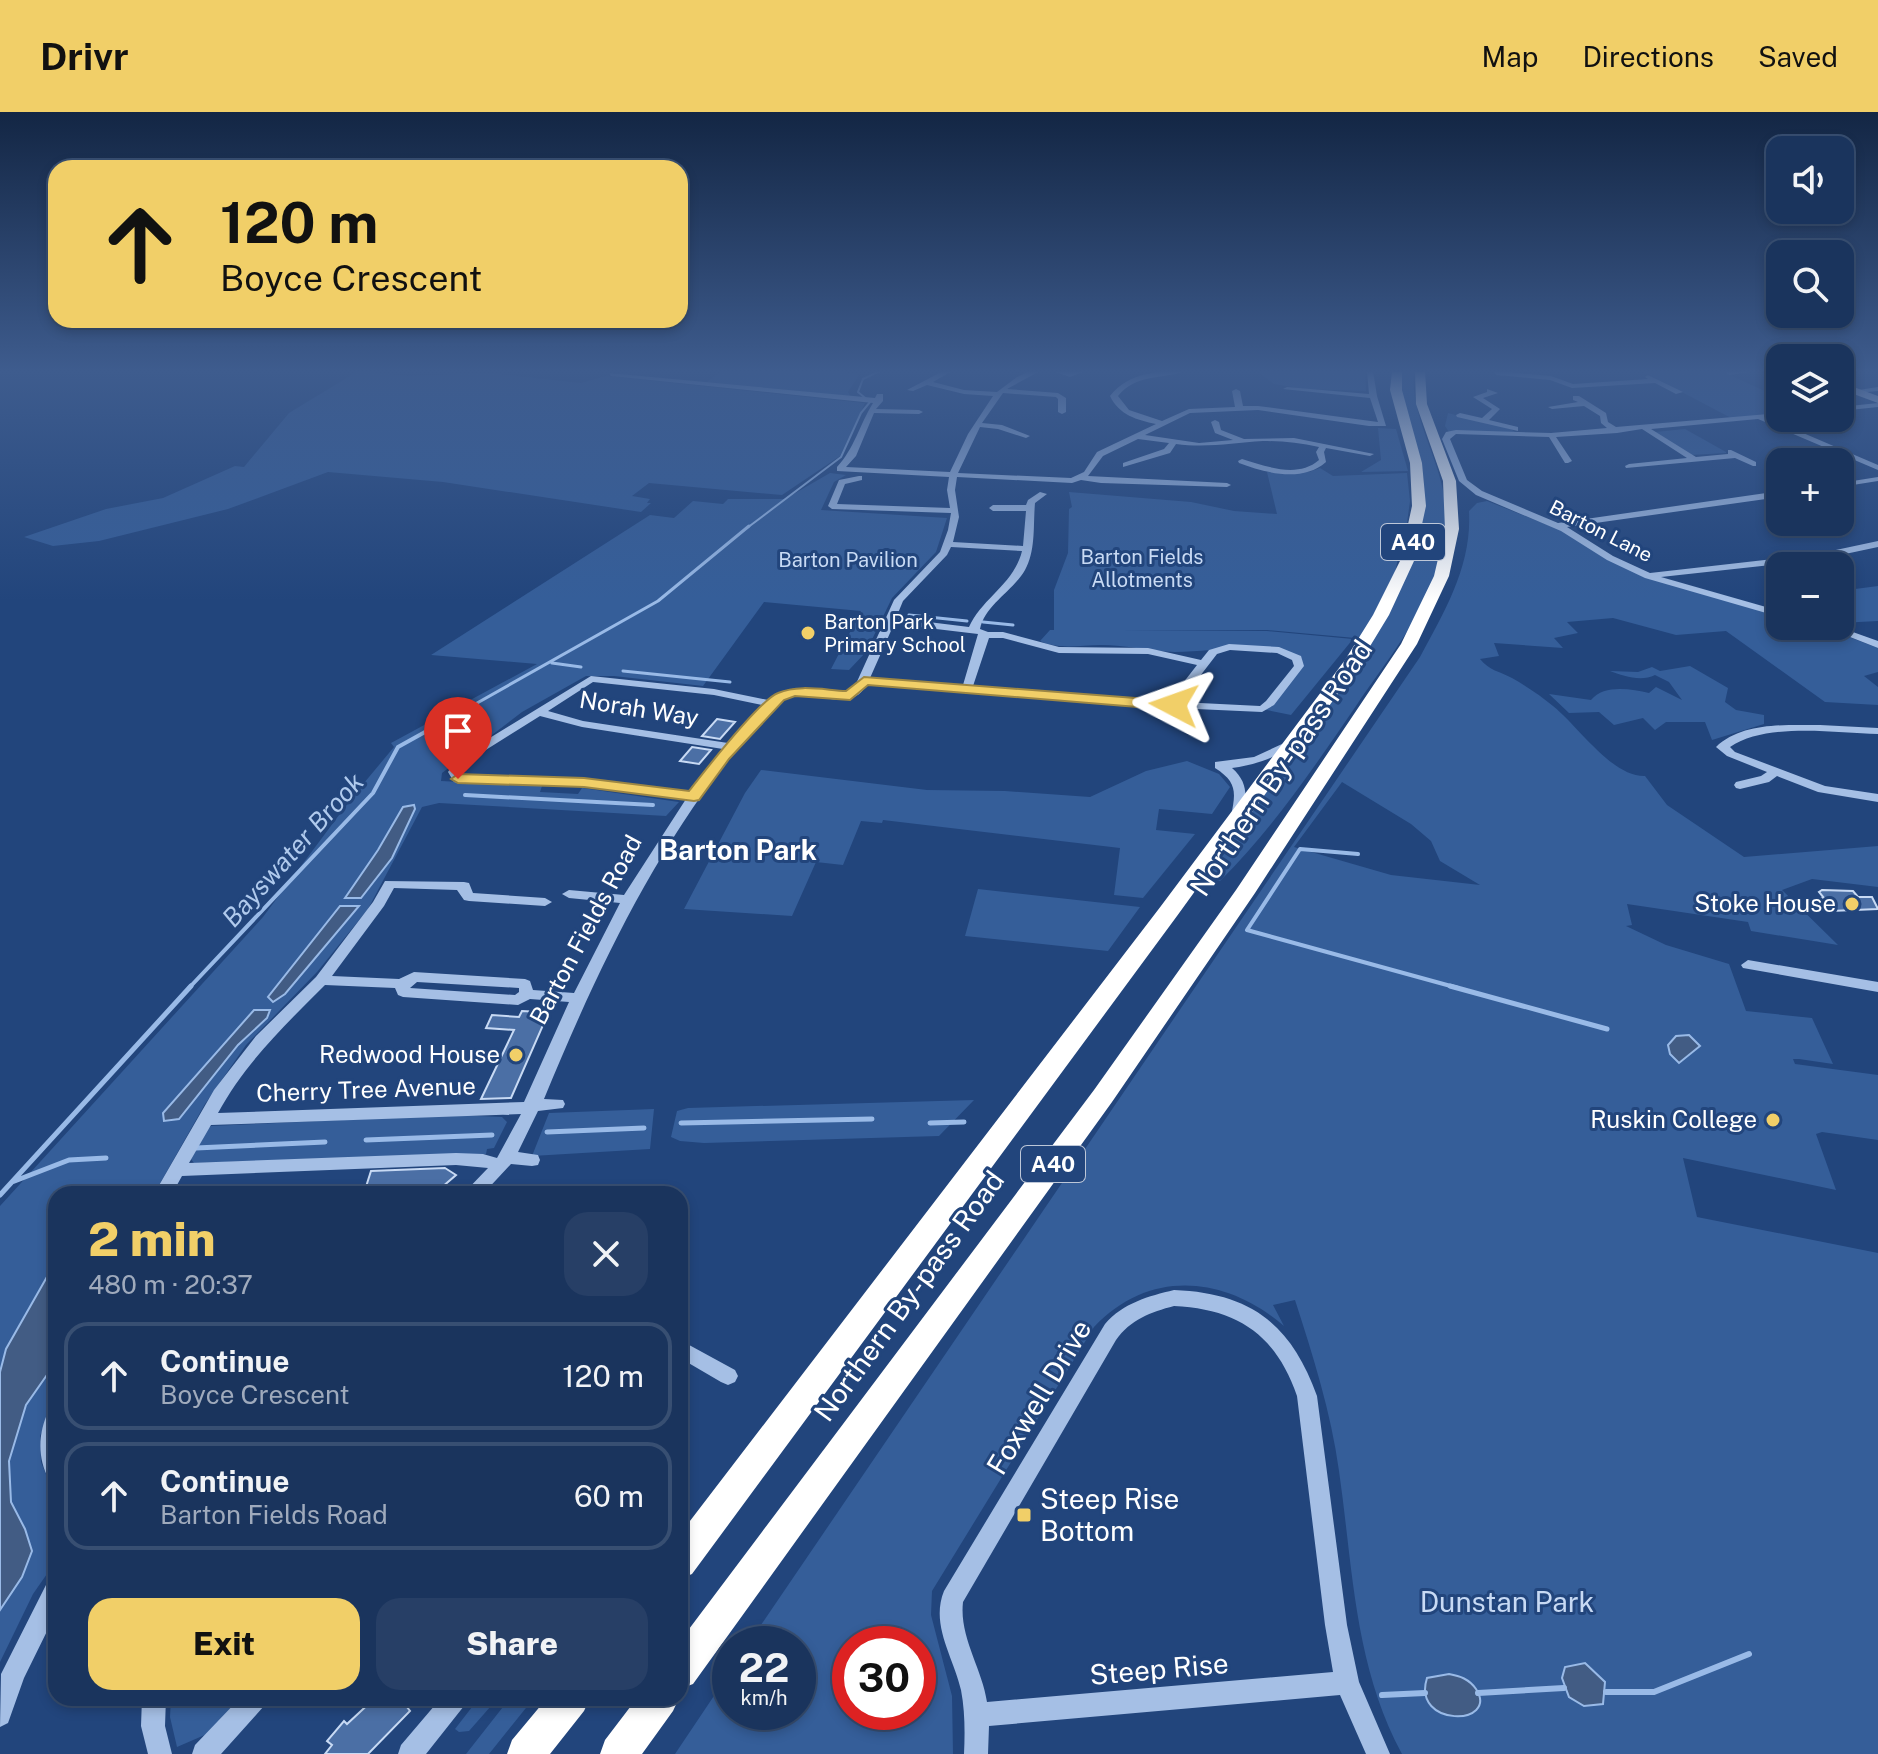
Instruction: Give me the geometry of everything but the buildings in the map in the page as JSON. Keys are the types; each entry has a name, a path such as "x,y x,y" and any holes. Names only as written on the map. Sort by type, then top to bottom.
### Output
{"highway":[{"name":"Northern By-pass Road","path":"688,1551 1296,740 1381,615 1407,561 1419,506 1412,448"},
{"name":"Northern By-pass Road","path":"688,1660 1103,1096 1244,893 1409,644 1431,605 1447,567 1453,527 1447,472 1438,448"},
{"path":"526,1754 565,1706"},
{"path":"619,1754 654,1706"}],"street":[{"path":"855,448 840,469 952,481"},
{"path":"694,796 584,783 469,780 458,779 455,775 461,761 584,681 600,678 714,692 771,704 779,697 795,692 850,696 864,681 899,600 944,553 954,511 952,481 968,448"},
{"path":"1083,478 1098,455 1112,448"},
{"path":"1126,465 1169,448"},
{"path":"1247,464 1278,471 1311,469 1321,464 1322,448"},
{"path":"1337,448 1370,454"},
{"name":"Barton Lane","path":"1449,448 1463,481 1471,488 1557,526 1648,576 1766,610"},
{"path":"1559,448 1568,461"},
{"path":"1676,448 1693,458"},
{"path":"1830,448 1878,468"},
{"path":"1629,466 1734,453 1753,464"},
{"path":"954,511 846,508 830,503 842,482 852,478 952,481 1065,481 1083,478 1225,487"},
{"path":"1854,483 1878,479"},
{"path":"967,689 979,633 977,620 991,600 1018,574 1028,549 1031,502 1043,494"},
{"path":"1557,526 1766,496"},
{"path":"993,508 1030,508"},
{"path":"948,544 1028,549"},
{"path":"1648,576 1817,557 1878,544"},
{"path":"889,620 1003,635 1059,650 1148,651 1202,663"},
{"path":"1854,636 1878,645"},
{"path":"864,681 1083,700 1174,705 1262,709 1299,666 1297,658 1279,650 1251,647 1229,647 1213,652 1175,699 1174,705"},
{"name":"Barton Fields Road","path":"480,1186 503,1161 531,1106 578,998 630,900 694,796 771,704"},
{"name":"Norah Way","path":"539,712 582,724 732,747"},
{"path":"1878,731 1769,732 1738,737 1724,743 1723,749 1822,789 1878,798"},
{"path":"1237,818 1243,791 1241,784 1233,773 1219,765 1250,763 1296,740"},
{"path":"1740,785 1765,779 1775,772"},
{"path":"167,1186 204,1119 261,1040 321,980 390,884 464,886 464,892 469,897 545,902"},
{"path":"569,894 630,900"},
{"path":"1748,965 1878,987"},
{"path":"321,980 402,984 403,992 518,1000 527,994 578,998"},
{"name":"Cherry Tree Avenue","path":"204,1119 557,1104"},
{"path":"176,1170 456,1159 532,1160"},
{"name":"Foxwell Drive","path":"976,1754 977,1715 969,1673 949,1609 958,1587 1108,1336 1127,1315 1155,1302 1172,1300 1215,1302 1256,1320 1279,1340 1301,1371 1336,1625 1347,1683 1378,1754"},
{"path":"688,1353 728,1376"},
{"path":"0,1715 13,1674 48,1605"},
{"name":"Steep Rise","path":"977,1715 1347,1683"},
{"path":"154,1706 153,1726 160,1754"},
{"path":"204,1754 249,1706"},
{"path":"410,1754 449,1706"}],"green space":[{"path":"260,448 844,448 840,456 782,495 649,483 632,496 650,499 647,503 651,503 641,512 443,482 328,472 228,509 99,541 53,546 24,537 106,509 163,498 235,466 244,467"},
{"path":"1380,448 1401,448 1408,471 1361,472 1381,460"},
{"path":"1417,448 1429,448 1445,499 1443,545 1428,594 1402,639 1293,795 1220,881 1210,880 1207,875 1345,683 1416,551 1424,493"},
{"path":"1679,448 1718,448 1726,452 1726,453 1691,455"},
{"name":"Barton Fields Allotments","path":"1320,468 1333,476 1407,473 1410,501 1407,523 1413,524 1410,536 1400,548 1394,578 1362,636 1355,638 1267,630 1120,630 1267,631 1353,639 1291,715 1262,709 1299,666 1297,658 1282,653 1252,648 1175,652 1110,645 1062,646 1040,641 1050,630 1054,630 1054,590 1068,553 1069,509 1072,507 1069,492 1191,502 1234,511 1277,514 1267,472 1309,472"},
{"name":"Barton Pavilion","path":"830,473 846,475 834,482 821,510 947,518 936,552 892,598 866,652 849,670 831,669 861,611 764,602 703,686 586,676 522,712 442,773 441,781 542,786 540,792 578,794 582,788 679,802 666,816 439,803 422,807 368,909 317,972 246,1045 205,1104 159,1186 48,1186 48,1416 40,1436 41,1462 48,1478 48,1572 33,1594 0,1662 0,1206 263,917 394,747 391,743 537,664 431,655 650,515 674,518 693,501 723,504 728,499 785,499"},
{"name":"Dunstan Park","path":"1487,501 1563,531 1642,576 1766,611 1766,640 1854,639 1878,648 1878,672 1864,676 1878,687 1878,705 1825,702 1726,631 1676,635 1613,618 1567,622 1578,633 1554,638 1563,648 1494,643 1499,656 1480,659 1544,699 1608,760 1633,774 1645,776 1667,805 1744,857 1878,846 1878,887 1812,879 1782,890 1838,945 1751,931 1748,922 1627,904 1632,925 1626,926 1666,945 1729,964 1746,1011 1812,1018 1833,1064 1793,1059 1795,1064 1878,1075 1878,1140 1822,1132 1816,1134 1836,1190 1683,1158 1697,1217 1878,1253 1878,1754 1402,1754 1386,1720 1365,1651 1331,1427 1295,1300 1273,1305 1284,1326 1238,1297 1213,1289 1188,1286 1163,1288 1139,1295 1116,1308 1094,1327 932,1591 934,1626 832,1626 832,1730 936,1730 936,1634 952,1696 953,1754 675,1754 712,1699 712,1730 816,1730 816,1626 760,1626 1420,657 1455,587 1466,550 1469,511 1477,503","holes":["1342,782 1411,824 1431,841 1440,861 1480,885 1391,875 1294,847"]},
{"path":"1878,586 1878,621 1854,622 1854,589"},
{"path":"1690,666 1728,688 1725,702 1736,710 1764,715 1764,724 1712,740 1705,722 1666,722 1655,730 1643,718 1614,725 1599,712 1569,713 1549,694 1591,700 1610,690 1649,693 1656,687 1682,700 1669,682 1655,675 1638,678 1610,671 1638,672 1652,667 1660,671"},
{"path":"1187,761 1219,774 1230,787 1212,814 1159,809 1156,830 1195,834 1143,898 1114,895 1120,848 883,820 882,823 861,821 843,865 816,862 792,916 684,909 745,793 761,770 927,790 1090,797 1146,771"},
{"path":"978,889 1140,907 1108,951 965,936"},
{"path":"974,1100 939,1136 704,1143 671,1137 677,1111 688,1108"},
{"path":"654,1109 650,1149 532,1156 549,1113"},
{"path":"455,1115 502,1117 507,1122 494,1148 487,1149 486,1154 194,1163 190,1158 211,1126"},
{"path":"171,1706 234,1706 207,1734 177,1747"},
{"path":"473,1706 491,1706 469,1731 459,1732 455,1729"},
{"path":"504,1706 528,1706 489,1754 466,1754"}],"shaded area":[{"path":"414,805 415,809 392,858 361,898 345,898 403,807"},
{"path":"340,906 359,906 285,994 273,1002 268,997"},
{"path":"254,1010 270,1010 267,1018 238,1045 179,1119 164,1121 163,1113"},
{"path":"1689,1035 1700,1046 1679,1063 1670,1054 1668,1045 1676,1036"},
{"path":"48,1275 48,1373 26,1405 9,1461 11,1502 32,1551 22,1577 0,1610 0,1372 6,1349"},
{"path":"1585,1663 1605,1682 1603,1704 1584,1706 1569,1697 1562,1678 1565,1667"},
{"path":"1449,1674 1464,1678 1476,1689 1480,1701 1476,1710 1467,1715 1454,1716 1431,1706 1425,1694 1427,1678"}],"waterway":[{"name":"Bayswater Brook","path":"747,528 841,457 845,448"},
{"name":"Bayswater Brook","path":"431,729 658,601 749,526"},
{"path":"909,615 967,621"},
{"path":"983,622 1013,625"},
{"path":"552,663 581,667"},
{"path":"623,671 730,682"},
{"name":"Bayswater Brook","path":"189,988 373,793 398,747 434,727"},
{"path":"465,795 653,805"},
{"path":"1358,854 1300,849 1247,930 1458,988"},
{"name":"Bayswater Brook","path":"0,1195 191,986"},
{"path":"1450,986 1607,1029"},
{"path":"681,1123 872,1119"},
{"path":"930,1123 964,1122"},
{"path":"547,1132 644,1128"},
{"path":"366,1140 492,1135"},
{"path":"196,1148 325,1142"},
{"path":"12,1182 69,1160 106,1158"},
{"path":"1606,1692 1654,1692 1749,1654"},
{"path":"1478,1693 1564,1688"},
{"path":"1382,1695 1425,1693"}],"place":[{"name":"Barton Park Primary School","path":"808,633"},
{"name":"Stoke House","path":"1852,904"},
{"name":"Redwood House","path":"516,1055"},
{"name":"Ruskin College","path":"1773,1120"},
{"name":"Steep Rise Bottom","path":"1024,1515"}],"district":[{"name":"Barton Park","path":"738,850"}],"route":[{"path":"458,779 584,783 694,796 724,756 779,697 795,692 850,696 864,681 1174,705"}]}
